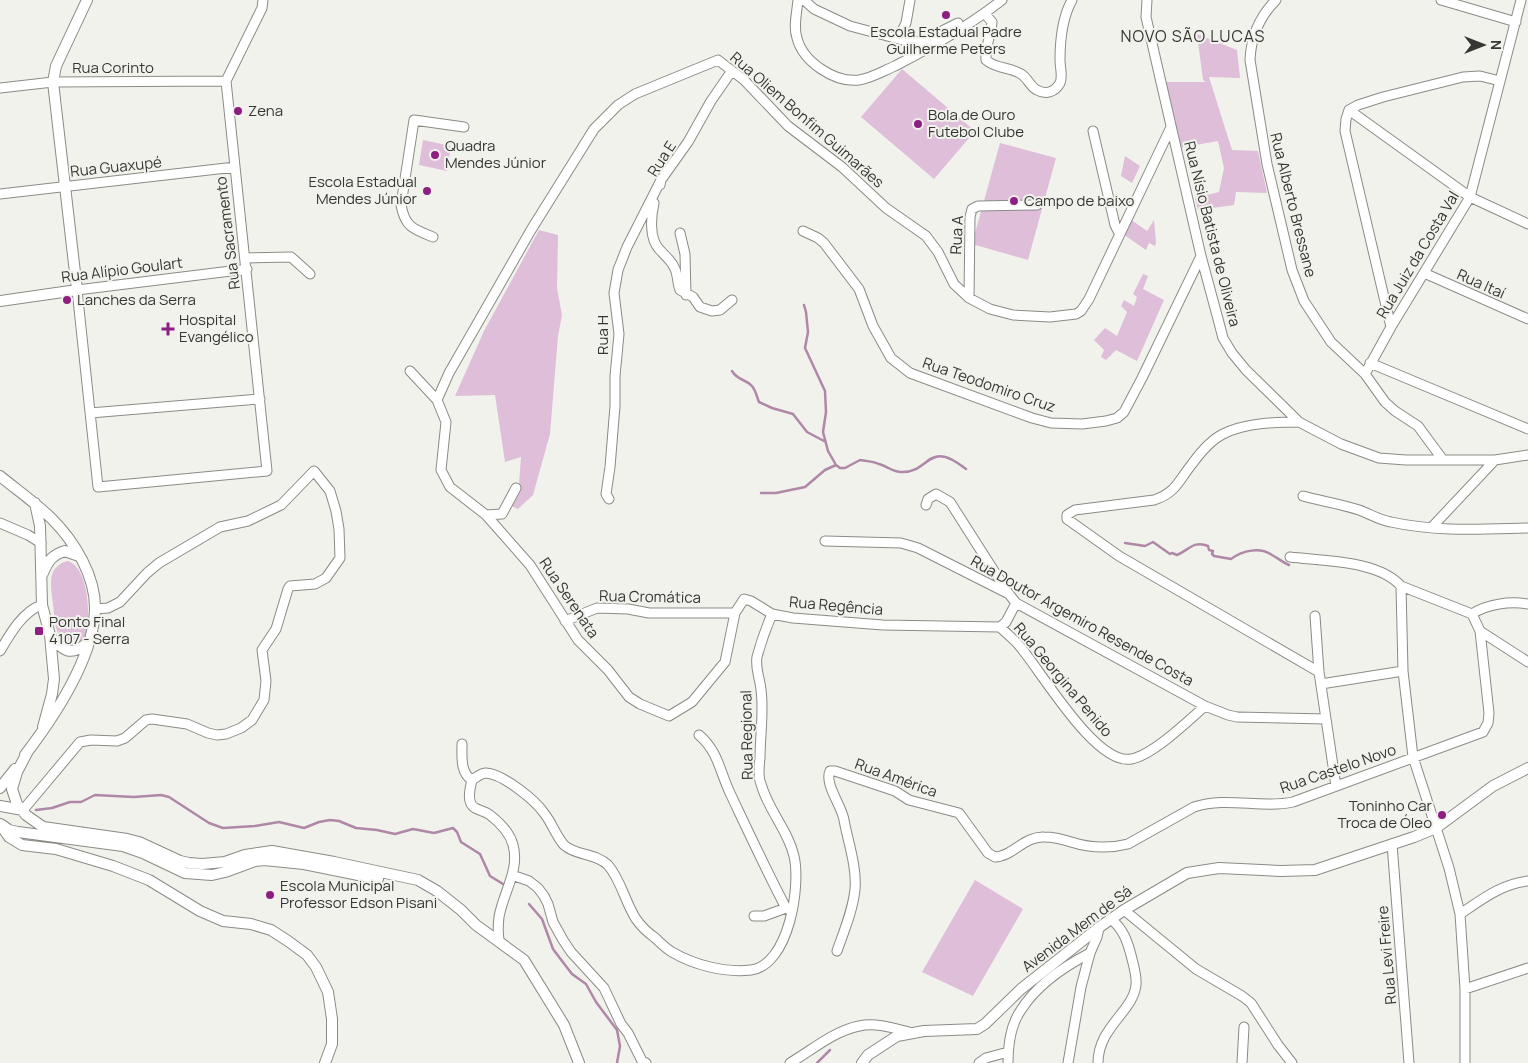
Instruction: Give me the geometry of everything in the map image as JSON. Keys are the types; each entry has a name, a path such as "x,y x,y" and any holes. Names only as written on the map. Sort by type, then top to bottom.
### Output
{"street":[{"path":"87,0 56,66 53,82 90,413 260,399"},
{"path":"226,81 262,8 263,0"},
{"path":"798,0 796,38 806,55 817,66 828,72 842,79 852,80 867,78 913,57 985,14 1002,0"},
{"path":"804,0 814,9 850,26 898,39 920,42 958,23"},
{"path":"898,39 906,23 910,0"},
{"path":"985,14 992,22 986,45 986,60 992,66 1014,70 1024,75 1035,90 1046,93 1054,91 1060,83 1062,75 1060,66 1062,35 1065,18 1072,0"},
{"name":"Rua Nísio Batista de Oliveira","path":"1147,0 1146,17 1201,256 1223,338 1246,370 1299,422 1341,444 1379,458 1392,460 1495,460 1528,455"},
{"name":"Rua Alberto Bressane","path":"1276,0 1255,30 1251,44 1250,60 1267,164 1292,270 1304,301 1331,342 1365,374 1385,402 1418,426 1443,460"},
{"path":"1441,0 1516,22"},
{"name":"Rua Juiz da Costa Val","path":"1365,374 1391,327 1470,197 1521,0"},
{"name":"Rua Oliem Bonfim Guimarães","path":"437,400 449,373 531,230 594,129 618,105 635,94 718,60 731,72 744,80 788,126 842,167 886,208 926,236 938,252 954,284 969,298 990,310 1012,315 1050,317 1076,314 1081,311 1089,299 1120,233"},
{"name":"Rua E","path":"731,72 688,142 661,180 652,213 653,235 657,247 675,268 676,282 680,290 693,297 700,307 712,311 720,310 732,300"},
{"path":"1391,327 1345,131 1346,120 1350,110 1376,99 1462,77 1480,76 1500,81"},
{"name":"Rua Corinto","path":"0,88 53,82 226,81"},
{"name":"Rua Sacramento","path":"90,413 98,487 267,471 226,81"},
{"path":"1350,110 1470,197 1528,224"},
{"path":"433,237 411,227 404,219 401,205 414,120 464,127"},
{"path":"1120,233 1171,127"},
{"path":"1093,130 1115,225 1120,233"},
{"name":"Rua Guaxupé","path":"0,194 235,167"},
{"name":"Rua H","path":"609,499 606,494 615,406 615,376 619,334 614,293 618,270 627,247 661,180"},
{"name":"Rua A","path":"969,298 970,218 972,209 978,206 1037,205"},
{"name":"Rua Teodomiro Cruz","path":"803,232 818,238 824,243 859,290 873,326 891,358 910,373 1032,418 1051,423 1082,424 1106,421 1118,418 1124,412 1201,256"},
{"path":"680,233 685,254 686,294"},
{"path":"245,258 291,257 310,274"},
{"name":"Rua Alípio Goulart","path":"0,301 247,269"},
{"name":"Rua Itaí","path":"1424,274 1528,319"},
{"path":"1370,363 1528,429"},
{"path":"410,371 437,400"},
{"name":"Rua Serenata","path":"437,400 446,422 441,462 443,476 450,488 486,514 530,565 578,640 608,670 629,697 640,704 669,716 692,702 725,662 735,613"},
{"path":"1299,422 1244,426 1222,435 1208,446 1192,464 1172,492 1164,497 1154,500 1074,510 1067,515 1067,520 1119,556 1319,672"},
{"path":"1432,527 1495,460"},
{"path":"25,813 80,742 91,740 117,741 125,738 146,720 152,718 188,724 216,735 226,734 241,728 252,720 264,700 266,681 262,650 276,629 284,596 290,586 315,584 326,578 340,558 339,529 330,491 314,471 281,505 248,521 220,527 159,563 120,602 108,608 95,609"},
{"path":"0,476 35,503 53,520 79,556 88,573 95,609 89,642 64,698 5,788 39,833"},
{"path":"486,514 502,514 516,488"},
{"path":"926,505 928,499 936,494 950,502 1009,594"},
{"path":"1303,496 1359,510 1391,522 1460,530 1528,528"},
{"path":"35,503 40,526 42,605 50,635 54,679 42,731"},
{"path":"0,523 41,543"},
{"name":"Rua Doutor Argemiro Resende Costa","path":"825,541 901,543 918,548 1009,594 1016,603 1205,706 1228,715 1237,717 1326,719"},
{"path":"42,577 49,560 57,554 65,551 79,556"},
{"path":"1290,557 1366,567 1389,576 1401,586 1472,614 1480,631 1528,662"},
{"path":"1401,586 1403,670 1413,758 1449,868 1460,914 1465,989 1465,1063"},
{"name":"Rua Regência","path":"735,613 744,600 751,601 772,614 801,618 874,624 1000,627"},
{"path":"1000,627 1006,622 1016,603"},
{"path":"1472,614 1481,608 1492,606 1528,604"},
{"path":"1,647 26,615 33,608 42,605"},
{"name":"Rua Cromática","path":"565,621 597,608 628,609 649,613 735,613"},
{"name":"Rua Regional","path":"472,780 486,774 495,776 510,784 538,805 563,844 571,850 592,856 606,863 613,871 626,902 637,920 663,946 686,960 708,966 741,971 754,970 766,965 778,952 788,928 789,910 796,879 794,856 788,840 760,784 761,690 756,668 757,657 772,614"},
{"path":"1315,616 1319,672 1336,786"},
{"name":"Rua Georgina Penido","path":"1000,627 1017,643 1050,689 1088,736 1111,755 1122,760 1140,757 1170,736 1205,706"},
{"name":"Rua Castelo Novo","path":"992,856 999,857 1026,841 1044,837 1090,846 1116,847 1128,844 1194,807 1205,803 1284,804 1482,732 1486,729 1488,713 1480,631"},
{"path":"50,635 58,645 68,650 79,650 89,642"},
{"path":"1321,684 1403,670"},
{"path":"699,735 709,743 757,851 789,910 764,916 754,916"},
{"path":"462,744 464,768 472,780 469,792 474,808 490,814 509,836 514,846 512,875 499,916 499,940"},
{"name":"Avenida Mem de Sá","path":"790,1063 843,1031 860,1025 884,1026 914,1033 977,1029 985,1024 1021,989 1111,919 1187,873 1219,868 1282,871 1315,870 1436,828 1493,786 1528,768"},
{"name":"Rua América","path":"837,951 855,889 855,875 843,814 828,781 830,771 890,789 909,800 959,813 992,856"},
{"path":"0,806 25,813"},
{"path":"0,824 9,830 127,839 139,842 180,862 188,863 225,862 245,855 272,851 417,883 438,891 476,925 524,960 564,1025 579,1063"},
{"path":"0,824 9,837 22,845 80,855 149,880 200,911 223,921 251,924 271,930 307,955 316,967 328,992 332,1019 332,1044 325,1063"},
{"path":"39,833 36,841 50,849"},
{"name":"Rua Levi Freire","path":"1392,844 1409,1063"},
{"path":"512,875 529,882 538,888 544,896 553,922 563,940 571,952 604,988 621,1024 628,1033 642,1061 646,1063"},
{"path":"1460,914 1494,891 1528,881"},
{"path":"1124,910 1196,969 1242,996 1250,1003 1292,1063"},
{"path":"1098,1063 1102,1041 1110,1027 1127,1006 1136,985 1136,976 1127,940 1121,928 1111,919"},
{"path":"1068,1063 1081,988 1090,952 1099,928"},
{"path":"1008,1063 1008,1052 1014,1026 1025,1004 1065,966 1090,952"},
{"path":"1465,989 1528,968"},
{"path":"1242,1063 1244,1027"},
{"path":"862,1063 868,1055 897,1036 914,1033"},
{"path":"978,1063 986,1058 1008,1052"}],"shaded area":[{"path":"1197,34 1237,50 1240,78 1209,77 1232,150 1258,151 1267,193 1236,192 1234,205 1198,210 1195,198 1219,192 1224,168 1218,141 1178,148 1162,82 1206,82 1203,80"},
{"name":"Bola de Ouro Futebol Clube","path":"902,69 975,131 934,179 861,117"},
{"name":"Quadra Mendes Júnior","path":"423,140 451,146 447,171 419,165"},
{"name":"Campo de baixo","path":"1000,143 1056,158 1028,260 972,244"},
{"path":"1125,156 1140,166 1132,183 1121,176"},
{"path":"1130,219 1147,231 1154,220 1155,246 1149,243 1146,250 1123,234"},
{"path":"539,230 558,235 557,288 562,315 558,336 550,434 533,495 518,509 509,505 513,485 519,484 521,457 505,462 495,395 455,396 484,331"},
{"path":"1143,274 1148,276 1143,289 1164,300 1137,361 1116,350 1106,360 1101,357 1104,350 1094,340 1105,328 1117,336 1127,312 1121,306 1124,300 1134,306 1137,297 1133,294"},
{"path":"68,561 81,574 87,596 87,632 85,640 76,645 68,644 58,633 52,592 51,580 53,572 59,565"},
{"path":"975,880 1023,909 973,996 922,972"}],"waterway":[{"path":"804,305 808,332 805,348 825,391 826,412 823,432 828,451 836,465 840,468 845,468 860,460 874,462 901,472 918,468 930,459 944,457 953,460 966,469"},
{"path":"732,371 737,377 752,386 759,402 793,414 807,432 824,441"},
{"path":"761,493 776,493 805,487 825,470 836,465"},
{"path":"1125,543 1145,546 1153,542 1170,554 1177,555 1192,546 1203,544 1213,551 1212,554 1214,556 1231,559 1241,553 1257,550 1267,553 1289,565"},
{"path":"36,810 52,808 70,802 81,802 95,795 134,797 161,795 169,797 209,823 223,828 279,822 304,828 330,820 339,821 356,828 395,834 413,829 434,833 453,828 461,842 480,854 490,876 503,884"},
{"path":"529,904 542,919 553,949 572,974 586,984 596,1002 617,1030 620,1046 617,1063"},
{"path":"817,1063 830,1050"}],"place":[{"name":"Escola Estadual Padre Guilherme Peters","path":"946,15"},
{"name":"Zena","path":"238,111"},
{"name":"Bola de Ouro Futebol Clube","path":"918,124"},
{"name":"Quadra Mendes Júnior","path":"435,155"},
{"name":"Escola Estadual Mendes Júnior","path":"427,191"},
{"name":"Campo de baixo","path":"1014,201"},
{"name":"Lanches da Serra","path":"67,300"},
{"name":"Hospital Evangélico","path":"168,329"},
{"name":"Ponto Final 4107 - Serra","path":"39,631"},
{"name":"Toninho Car Troca de Óleo","path":"1442,815"},
{"name":"Escola Municipal Professor Edson Pisani","path":"270,895"}],"district":[{"name":"NOVO SÃO LUCAS","path":"1193,36"}]}
